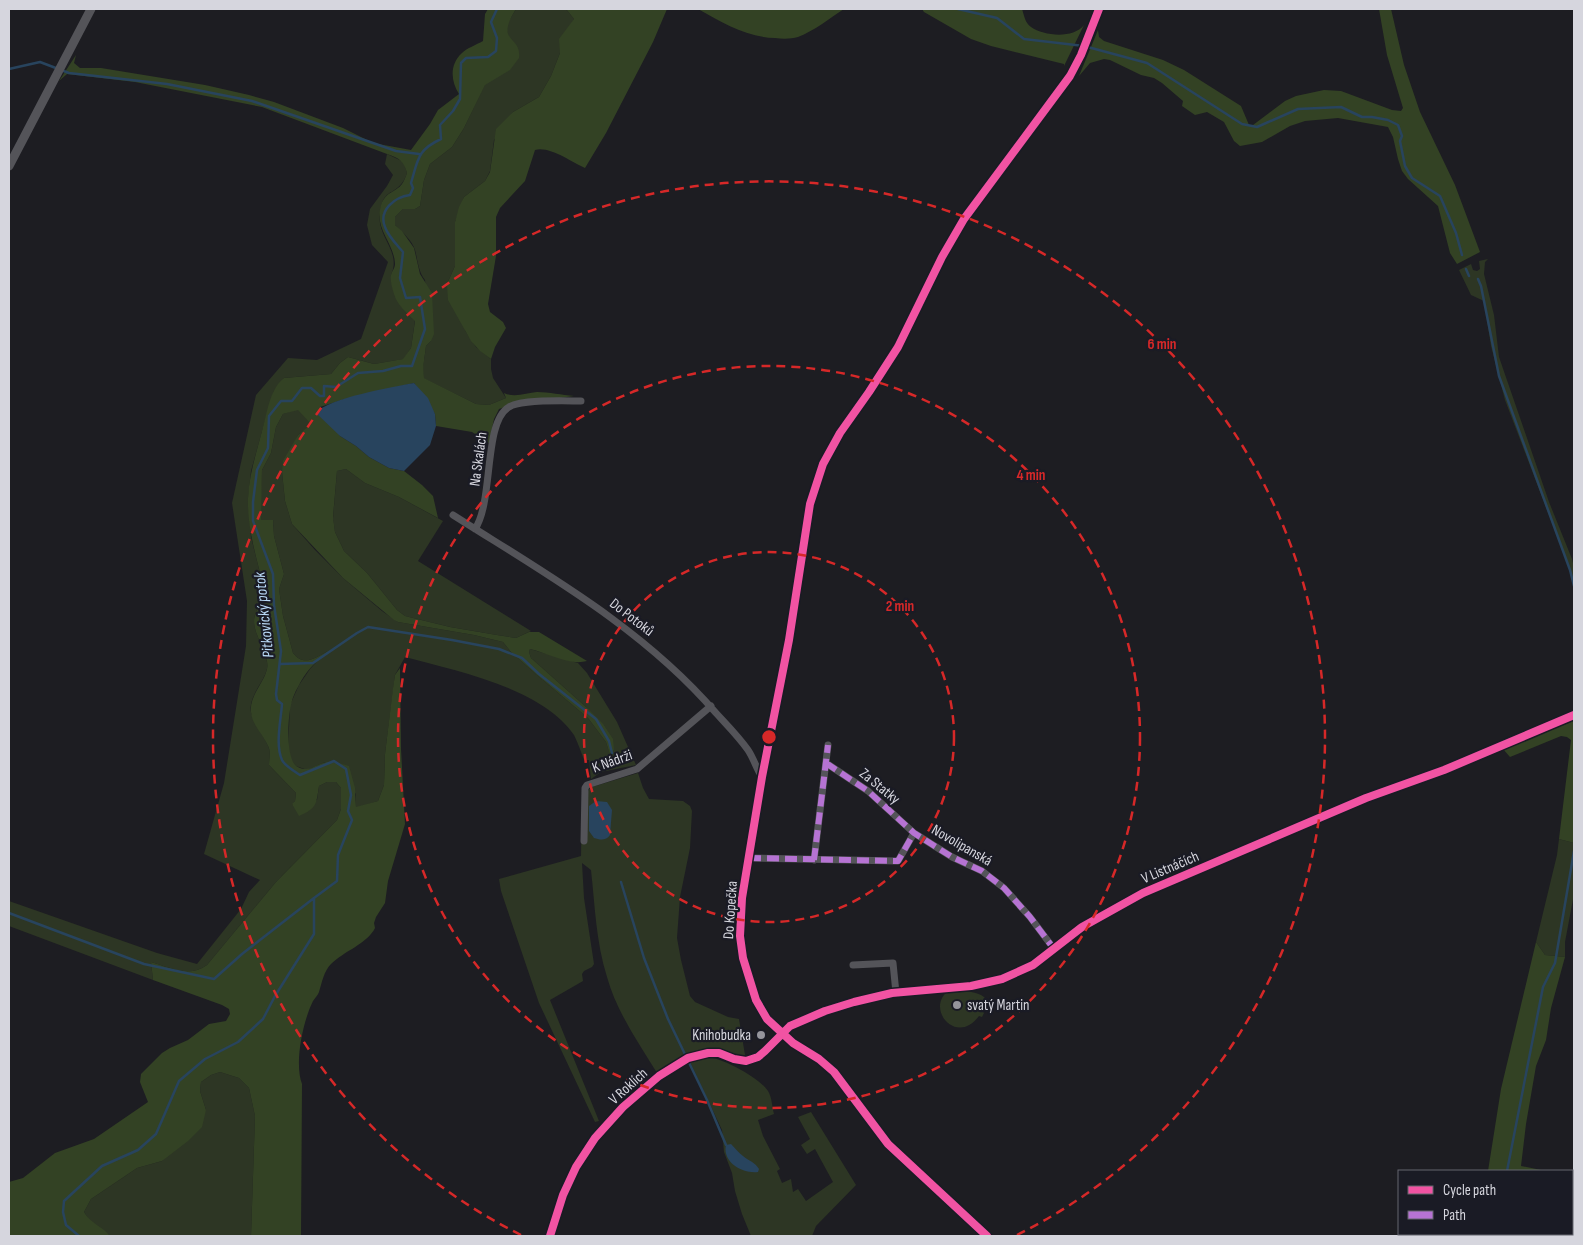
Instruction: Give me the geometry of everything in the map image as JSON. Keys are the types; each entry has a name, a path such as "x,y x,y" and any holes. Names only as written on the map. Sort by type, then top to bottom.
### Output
{"street":[{"path":"9,166 91,9"},
{"name":"Do Kopečka","path":"987,1236 888,1144 834,1072 819,1059 781,1034 767,1019 756,1000 743,958 740,936 742,898 810,504 823,464 840,433 898,347 942,257 964,219 1070,76 1081,56 1098,9"},
{"name":"Na Skalách","path":"475,529 482,515 495,430 504,410 510,405 549,400 581,401"},
{"name":"Do Potoků","path":"453,515 544,571 640,639 692,686 711,706 749,751 762,777"},
{"name":"K Nádrži","path":"584,841 586,788 588,785 637,769 711,706"},
{"name":"V Listnáčích","path":"781,1034 790,1026 825,1011 854,1002 896,992 971,986 1002,979 1033,965 1082,927 1143,893 1366,798 1444,770 1574,715"},
{"path":"814,860 828,745"},
{"name":"Za Statky","path":"826,763 868,791 914,834"},
{"name":"Novolipanská","path":"750,858 898,861 914,834 952,857 982,872 1004,888 1030,916 1054,949"},
{"path":"853,965 893,963 896,992"},
{"name":"V Roklích","path":"550,1236 566,1188 576,1167 595,1138 623,1107 659,1076 686,1059 708,1053 746,1061 765,1051 781,1034"}],"green space":[{"path":"488,9 516,9 510,20 508,34 517,46 519,58 510,70 485,85 464,128 452,147 430,164 424,180 420,206 415,209 403,209 395,217 395,225 402,231 414,248 420,274 432,293 434,334 426,346 423,366 424,378 476,404 489,405 506,398 504,393 516,395 542,392 574,396 510,405 499,409 494,419 489,443 472,432 436,426 435,414 414,383 345,399 320,407 340,436 369,457 389,468 404,471 422,485 433,496 438,518 399,497 365,483 346,469 337,471 333,517 335,532 344,551 367,573 397,610 405,616 450,627 516,638 529,632 539,632 587,661 573,662 530,649 529,652 531,658 603,724 613,739 614,750 610,755 606,742 588,718 511,652 503,642 398,622 343,578 292,524 285,501 282,472 283,461 298,435 311,424 298,410 283,414 276,427 271,453 262,470 261,520 273,520 274,536 284,574 279,589 283,616 293,653 301,660 310,660 328,651 329,653 319,659 307,672 293,698 288,728 291,756 294,763 302,769 309,769 330,762 349,766 355,788 356,807 378,801 384,785 385,754 395,675 400,668 401,749 405,824 388,881 385,903 376,917 375,928 367,939 336,959 329,967 306,1019 299,1054 302,1084 301,1236 251,1236 255,1116 249,1088 239,1078 220,1072 211,1075 201,1082 200,1091 206,1110 202,1127 188,1141 162,1161 137,1168 91,1199 84,1212 89,1219 110,1236 10,1236 9,1182 23,1178 55,1153 94,1139 148,1102 140,1082 141,1074 162,1053 188,1040 209,1024 226,1021 230,1014 229,1009 222,1005 153,980 151,962 180,971 193,971 207,965 276,882 337,820 341,809 341,788 336,782 327,782 319,786 315,805 309,811 299,816 292,804 295,801 296,793 269,765 269,748 252,717 252,700 265,674 267,663 256,633 254,621 255,614 265,593 249,522 248,498 250,479 273,393 284,378 331,374 348,357 374,364 403,359 411,348 415,321 395,298 391,279 395,265 394,256 380,222 383,200 402,184 407,173 403,163 398,159 262,107 135,82 67,74 59,81 76,55 74,63 80,68 101,68 205,85 249,95 274,102 343,128 373,143 411,150 438,110 459,94 454,84 453,68 464,51 483,41 485,14"},
{"path":"516,9 566,9 574,19 560,46 560,53 551,76 539,97 513,112 494,140 490,171 485,181 464,197 455,222 455,266 447,284 466,332 476,347 491,359 493,378 506,398 489,405 476,404 423,378 426,346 431,341 425,280 414,246 407,236 395,225 395,217 403,209 415,209 420,206 424,180 430,164 452,147 464,128 508,36 506,26"},
{"path":"566,9 667,9 653,42 606,133 585,168 554,152 541,149 535,150 525,181 500,208 496,217 496,256 488,304 490,312 503,322 506,328 495,347 491,359 471,341 448,300 447,284 455,266 455,222 464,197 485,181 490,172 496,129 513,112 539,97 551,76 560,53 559,39 574,19"},
{"path":"698,9 844,9 804,34 795,38 784,39 744,32"},
{"path":"922,9 1022,9 1029,25 1037,30 1058,35 1073,32 1084,25 1064,66 1064,64 991,46 971,39 924,12"},
{"path":"1379,9 1391,9 1404,65 1420,112 1455,185 1480,252 1457,264 1450,253 1438,206 1408,179 1402,171 1393,137 1388,127 1338,118 1305,121 1290,126 1262,142 1240,146 1234,141 1224,122 1207,112 1195,115 1182,106 1183,101 1154,78 1141,75 1104,59 1090,63 1079,76 1098,30 1099,37 1104,41 1163,60 1184,70 1241,106 1249,125 1253,125 1285,101 1296,96 1324,90 1341,91 1392,110 1401,111 1403,108 1387,55"},
{"path":"387,154 404,162 407,173 402,183 383,200 380,222 393,259 394,266 391,275 401,306 415,320 411,348 404,359 374,364 348,357 331,374 284,378 274,391 266,417 251,471 248,499 251,537 265,593 255,614 254,621 256,633 267,663 267,669 252,701 251,712 269,748 269,765 296,793 295,801 292,805 317,800 319,786 327,782 336,782 341,788 341,809 337,820 276,882 207,965 200,969 180,971 151,962 153,980 9,926 9,901 157,953 197,964 241,909 249,892 260,880 204,854 224,783 246,646 247,601 232,503 256,395 288,358 317,360 361,339 388,262 372,245 367,225 370,209 393,175 385,164"},
{"path":"1488,259 1485,262 1484,274 1494,315 1499,357 1549,502 1572,559 1574,587 1568,565 1505,400 1491,346 1484,301 1471,295 1459,270 1471,264 1473,270 1477,271 1480,269 1479,261"},
{"path":"298,409 312,424 298,435 282,472 285,501 292,524 315,550 343,578 398,622 503,642 511,652 588,718 606,742 610,754 614,750 586,707 531,658 529,652 530,649 578,663 587,673 617,722 636,765 601,772 591,779 589,760 584,760 574,735 560,719 541,705 520,693 473,675 405,657 395,675 385,754 384,785 378,801 356,808 356,794 325,762 307,770 296,766 290,759 288,750 290,705 299,685 310,669 320,658 329,653 328,651 310,660 301,660 293,653 283,616 279,589 284,574 274,536 273,520 261,520 260,510 262,470 271,453 276,427 283,414"},
{"path":"346,469 365,483 399,497 443,521 418,561 531,631 516,638 450,627 405,616 397,610 367,573 344,551 335,532 333,518 337,471"},
{"path":"1574,721 1574,843 1559,839 1571,740 1561,736 1510,757 1503,749"},
{"path":"638,773 649,799 683,801 690,806 692,811 690,848 680,897 677,938 681,960 690,996 695,1002 728,1017 739,1019 746,1061 708,1053 659,1076 630,1028 611,990 603,964 598,937 591,870 582,863 584,898 594,964 582,974 583,981 550,1000 599,1121 595,1122 539,1003 501,891 499,879 581,856 582,797 592,787"},
{"path":"1559,839 1574,843 1574,894 1565,942 1565,957 1545,955 1536,942 1557,855"},
{"path":"1536,942 1545,955 1565,957 1551,1008 1546,1040 1536,1066 1521,1166 1541,1170 1488,1170 1501,1089"},
{"path":"947,992 968,992 983,996 986,999 982,1017 979,1016 970,1024 962,1027 954,1026 947,1022 940,1008 941,999"},
{"path":"706,1057 721,1060 740,1069 757,1080 768,1091 774,1114 758,1120 763,1136 780,1169 777,1171 782,1183 791,1179 793,1192 798,1189 806,1201 833,1182 815,1149 807,1154 801,1145 810,1139 798,1117 811,1112 856,1185 816,1226 812,1236 751,1236 742,1214 732,1173 724,1152 722,1130 690,1062"},
{"path":"220,1072 239,1078 249,1088 255,1116 251,1236 110,1236 89,1220 84,1212 91,1199 137,1168 162,1161 206,1110 200,1091 201,1082 211,1075"},
{"path":"1478,1235 1536,1235 1536,1236"}],"water":[{"path":"414,383 428,398 435,414 436,426 430,445 404,471 389,468 369,457 340,436 316,413 333,403 347,398"},
{"path":"596,801 607,802 612,810 610,835 601,840 594,838 589,831 589,806"},
{"path":"731,1144 756,1165 759,1169 758,1172 740,1169 730,1162 727,1157 726,1145"}],"waterway":[{"name":"Pitkovický potok","path":"79,1236 66,1225 63,1212 64,1201 102,1166 138,1150 156,1134 179,1081 205,1059 238,1042 263,1019 275,996 314,934 314,898 337,881 338,855 352,820 348,811 351,795 346,769 334,761 300,775 285,764 280,754 279,740 282,704 277,700 276,694 281,651 274,605 273,574 253,521 257,470 268,448 269,416 281,401 292,401 302,388 311,388 320,396 324,396 324,386 336,387 358,373 412,366 425,329 420,297 406,298 400,278 403,252 386,230 383,221 384,215 389,205 399,198 410,195 413,188 411,183 420,156 427,147 441,139 440,125 453,111 460,99 461,63 466,58 488,57 496,51 497,38 491,22 497,9"},
{"path":"958,9 997,18 1024,39 1084,46 1147,63 1242,124 1257,127 1298,109 1341,107 1362,117 1388,120 1398,125 1402,136 1400,141 1405,166 1412,178 1440,196 1456,233 1462,255"},
{"path":"9,69 40,62 69,73 167,84 252,101 396,151 419,154"},
{"path":"1466,269 1469,276"},
{"path":"1478,279 1499,376 1570,570 1574,586"},
{"path":"280,664 313,663 368,627 499,649 522,658 539,674 596,719 609,741 612,753"},
{"path":"1507,1170 1543,987 1555,963 1574,851"},
{"path":"621,882 644,958 668,1019 707,1100 726,1145"},
{"path":"9,913 144,964 214,979 242,954 314,898"}],"marked path":[{"path":"814,860 828,745"},
{"path":"826,763 868,791 914,833 952,857 982,871 1004,888 1030,917 1054,949"},
{"path":"749,858 898,861 914,833"}],"cycle path":[{"path":"987,1236 888,1144 834,1072 819,1059 793,1043 767,1019 756,1000 743,958 740,936 742,898 762,777 789,640 810,504 823,464 840,433 898,347 942,257 964,219 1070,76 1081,55 1099,9"},
{"path":"550,1236 563,1195 576,1167 595,1138 623,1107 659,1076 688,1058 708,1053 719,1053 746,1061 758,1057 790,1026 825,1011 892,993 971,986 1002,979 1033,965 1082,927 1143,893 1366,798 1444,770 1574,715"}],"place":[{"name":"svatý Martin","path":"957,1005"},
{"name":"Knihobudka","path":"761,1035"}]}
